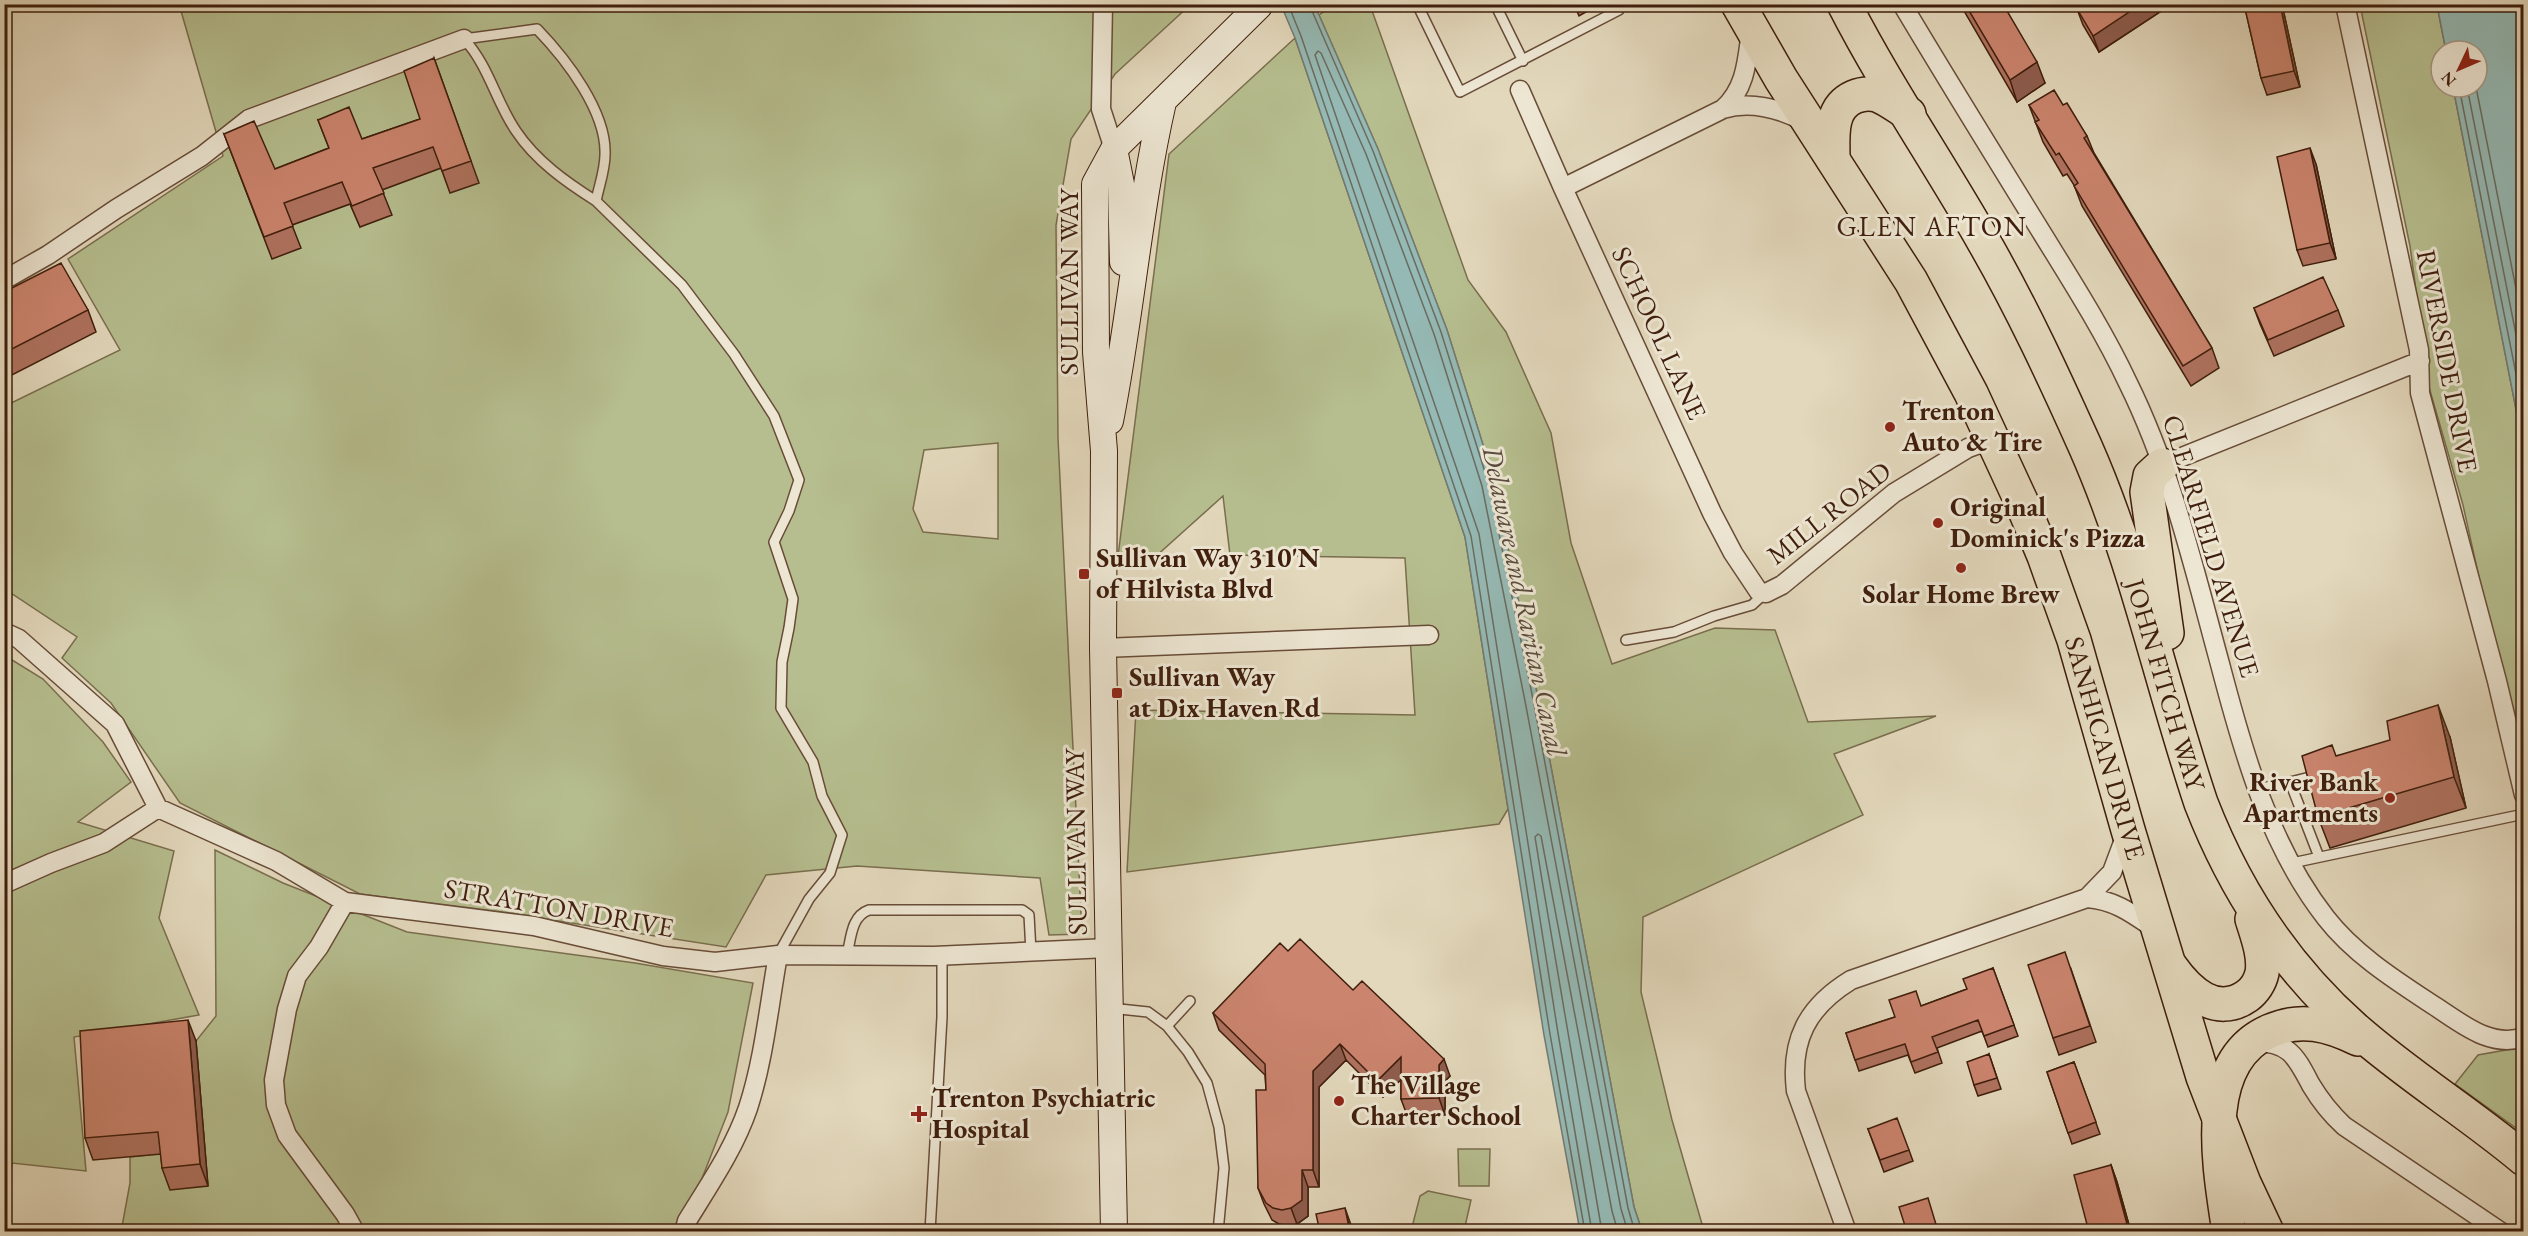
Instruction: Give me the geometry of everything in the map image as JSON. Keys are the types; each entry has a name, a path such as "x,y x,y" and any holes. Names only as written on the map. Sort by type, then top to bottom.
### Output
{"highway":[{"name":"JOHN FITCH WAY","path":"1844,4 1986,245 2037,341 2086,448 2121,538 2201,803 2213,834 2241,888 2284,953 2353,1028 2523,1159"},
{"name":"SANHICAN DRIVE","path":"1744,17 1911,281 1993,439 2044,556 2074,640 2191,1040 2219,1123 2267,1232"},
{"path":"1833,159 1835,117 1847,100 1862,94 1876,95 1909,114"},
{"path":"2162,465 2150,477 2147,492 2166,618 2170,697"},
{"path":"2164,948 2190,991 2206,1001 2230,1003 2250,994 2259,981 2262,962 2253,920 2241,888"},
{"path":"2229,1232 2221,1179 2219,1123 2229,1070 2240,1054 2252,1042 2278,1028 2311,1023 2345,1033 2381,1051"}],"main road":[{"name":"SULLIVAN WAY","path":"1114,1232 1102,648 1104,451 1095,352 1095,184 1114,149 1259,6"},
{"name":"SULLIVAN WAY","path":"1104,451 1122,358 1144,190 1163,102"},
{"path":"1114,149 1120,184 1121,247 1128,310"}],"street":[{"path":"1103,4 1101,109 1114,149"},
{"name":"CLEARFIELD AVENUE","path":"1902,4 2093,317 2128,382 2162,465 2181,524 2242,747 2258,789 2304,886 2327,919 2351,946 2399,983 2474,1031 2497,1041 2519,1039"},
{"name":"RIVERSIDE DRIVE","path":"2345,4 2420,361 2420,393 2497,681 2523,795"},
{"path":"1723,109 1736,98 1743,80 1744,17"},
{"path":"4,280 48,255 116,209 202,156 249,119 464,39"},
{"name":"SCHOOL LANE","path":"1520,90 1712,513 1733,553 1763,592"},
{"path":"1563,188 1723,109 1739,104 1779,111 1813,128"},
{"path":"2162,465 2420,361"},
{"name":"MILL ROAD","path":"1763,592 1782,585 1803,570 1894,493 1968,448 1993,439"},
{"path":"4,632 19,639 115,724 158,808 104,843 51,862 4,885"},
{"path":"1102,648 1429,635"},
{"name":"STRATTON DRIVE","path":"158,808 276,861 345,902 534,926 663,956 715,962 778,955 942,956 1108,948"},
{"path":"2087,898 2112,872 2128,830"},
{"path":"1847,1232 1796,1091 1793,1067 1797,1044 1807,1022 1821,1002 1851,980 2087,898 2106,899 2133,913 2164,948"},
{"path":"345,902 320,947 297,976 287,1009 274,1080 276,1105 287,1135 345,1214 355,1232"},
{"path":"684,1232 687,1221 733,1145 748,1108 759,1066 778,955"},
{"path":"2252,1042 2272,1043 2294,1054 2323,1104 2344,1126 2501,1232"}],"lane":[{"path":"1418,4 1460,92 1619,10"},
{"path":"1495,4 1523,60"},
{"path":"464,39 537,29 558,50 574,73 600,121 606,154 596,201"},
{"path":"464,39 478,54 516,130 534,153 570,184 596,201 682,285 734,354 774,416 799,480 789,511 774,542 793,599 782,662 781,708 813,762 822,796 842,835 830,873 809,899 778,955"},
{"path":"1626,640 1674,632 1752,604 1763,592"},
{"path":"2258,789 2324,773"},
{"path":"2290,782 2319,857"},
{"path":"2292,862 2523,814"},
{"path":"847,955 854,924 863,912 869,910 1022,910 1029,915 1031,921 1030,952"},
{"path":"930,1232 942,1017 942,956"},
{"path":"1167,1026 1190,1001"},
{"path":"1110,1008 1149,1011 1167,1026 1188,1052 1207,1083 1219,1127 1224,1168 1218,1232"}],"green space":[{"path":"194,4 1190,5 1115,74 1071,139 1056,225 1058,438 1082,934 1049,935 1040,878 857,866 766,875 726,947 539,918 360,894 180,803 111,703 62,658 77,637 5,589 5,406 120,350 68,259 223,156 181,11","holes":["428,140 478,183 450,192 441,168 381,190 360,227 350,204 292,225 282,190","998,443 998,539 923,532 913,509 924,450"]},
{"path":"1334,5 1370,5 1468,280 1506,332 1551,433 1571,543 1612,664 1715,628 1775,630 1808,722 1936,716 1834,754 1863,815 1643,917 1641,992 1672,1120 1704,1231 1642,1231 1634,1207 1495,483 1447,330 1378,149 1319,15"},
{"path":"2360,5 2437,5 2444,39 2429,39 2429,99 2455,99 2523,445 2523,777 2463,505 2429,387 2410,246"},
{"path":"1295,38 1465,537 1508,809 1499,824 1127,872 1136,710 1415,715 1405,558 1230,555 1223,496 1155,557 1117,564 1169,154"},
{"path":"4,655 43,679 103,742 131,782 78,822 174,851 159,918 199,1015 74,1037 86,1171 12,1163 5,1232"},
{"path":"215,850 283,883 407,932 635,963 753,983 728,1112 701,1181 677,1231 121,1232 130,1183 130,1157 166,1153 196,1041 216,1016"},
{"path":"2523,1047 2523,1133 2455,1084 2478,1055"},
{"path":"1458,1149 1490,1149 1489,1186 1459,1186"},
{"path":"1428,1191 1471,1200 1464,1231 1411,1231 1420,1196"}],"water":[{"path":"1281,5 1314,5 1319,15 1378,149 1447,330 1495,483 1634,1207 1642,1231 1580,1231 1544,1035 1465,537 1295,38"},
{"path":"2437,5 2523,5 2523,445 2455,99 2489,99 2489,39 2444,39"}],"building":[{"path":"1965,4 2003,4 2037,62 2010,80"},
{"path":"2084,4 2141,4 2093,36 2077,9"},
{"path":"2244,4 2280,4 2294,71 2261,78"},
{"path":"434,58 471,161 442,171 433,147 373,168 384,193 352,206 342,182 284,203 293,226 264,237 224,134 254,121 275,169 329,148 318,120 349,107 362,139 420,119 404,71"},
{"path":"2054,90 2063,105 2067,103 2087,136 2084,138 2212,348 2183,366 2074,186 2078,183 2059,153 2056,155 2035,122 2039,120 2029,105"},
{"path":"2310,148 2330,243 2297,250 2277,157"},
{"path":"61,263 88,310 4,353 4,292"},
{"path":"2323,277 2338,310 2268,340 2254,308"},
{"path":"2438,705 2454,777 2318,817 2302,756 2332,745 2336,756 2390,740 2387,721"},
{"path":"1300,939 1353,990 1362,981 1444,1059 1439,1065 1439,1098 1401,1099 1401,1057 1377,1081 1340,1044 1313,1071 1313,1170 1302,1170 1302,1200 1291,1208 1282,1210 1266,1203 1258,1188 1256,1090 1266,1090 1265,1064 1213,1013 1280,943 1288,951"},
{"path":"2065,952 2090,1026 2053,1038 2028,965"},
{"path":"1993,968 2014,1025 1984,1036 1978,1020 1932,1037 1938,1052 1911,1062 1905,1044 1855,1060 1846,1033 1895,1017 1889,1000 1916,991 1921,1006 1967,989 1963,979"},
{"path":"188,1020 200,1164 162,1168 158,1132 85,1138 80,1031"},
{"path":"1989,1054 1997,1078 1974,1085 1967,1062"},
{"path":"2074,1062 2096,1122 2068,1133 2047,1072"},
{"path":"1897,1118 1909,1150 1880,1160 1868,1129"},
{"path":"2111,1165 2127,1224 2098,1232 2089,1232 2074,1175"},
{"path":"1928,1198 1938,1231 1907,1232 1899,1207"},
{"path":"1345,1208 1350,1232 1320,1232 1316,1214"}],"place":[{"name":"Trenton Auto & Tire","path":"1890,427"},
{"name":"Original Dominick's Pizza","path":"1938,523"},
{"name":"Solar Home Brew","path":"1961,568"},
{"name":"Sullivan Way 310'N of Hilvista Blvd","path":"1084,574"},
{"name":"Sullivan Way at Dix Haven Rd","path":"1117,693"},
{"name":"River Bank Apartments","path":"2390,798"},
{"name":"The Village Charter School","path":"1339,1101"},
{"name":"Trenton Psychiatric Hospital","path":"919,1114"}],"district":[{"name":"GLEN AFTON","path":"1932,226"}],"water label":[{"name":"Delaware and Raritan Canal","path":"1525,601"}]}
